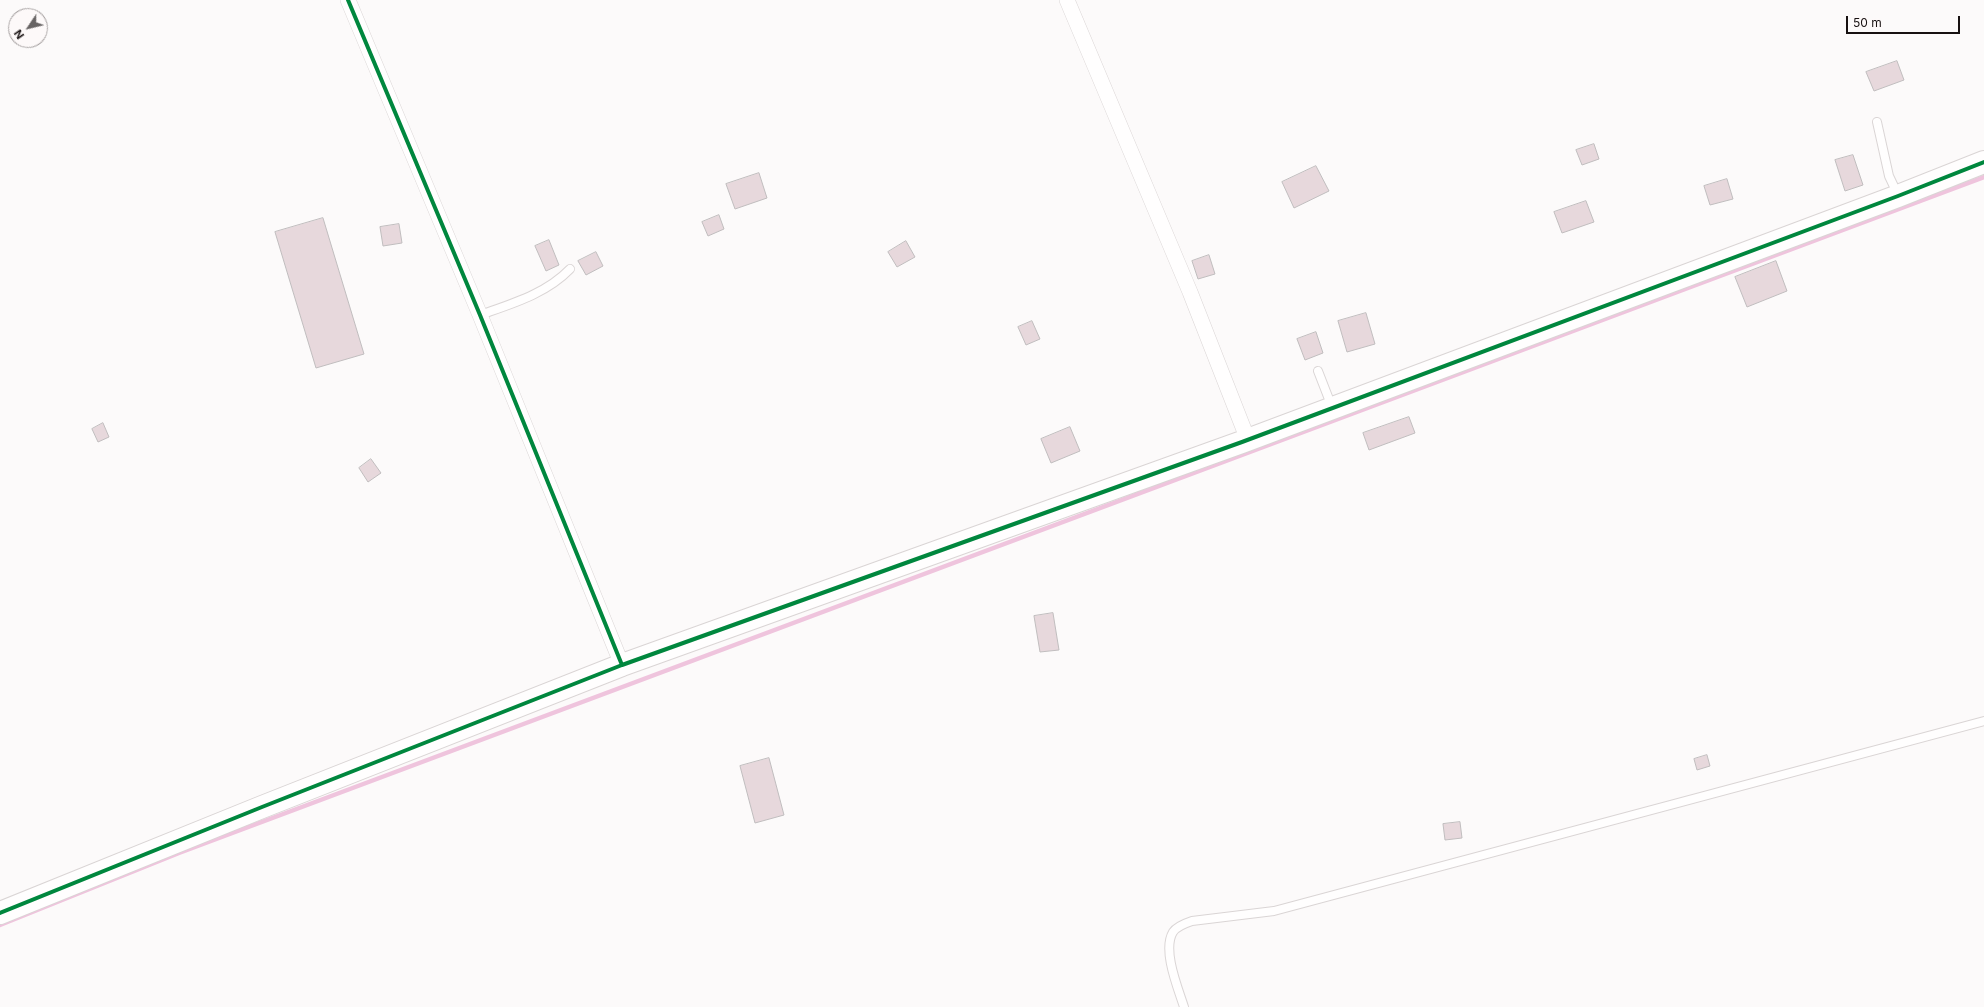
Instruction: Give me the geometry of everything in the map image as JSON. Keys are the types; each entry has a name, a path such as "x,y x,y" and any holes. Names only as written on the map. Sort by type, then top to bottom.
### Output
{"street":[{"path":"348,0 480,315 622,665"},
{"path":"1067,0 1187,284 1248,440"},
{"path":"0,913 262,807 622,665 1248,440 1898,196 1984,162"}],"lane":[{"path":"1877,122 1889,176 1898,196"},
{"path":"480,315 522,300 559,280 570,269"},
{"path":"1318,371 1332,408"},
{"path":"1184,1007 1169,953 1173,931 1192,921 1274,911 1984,721"}],"building":[{"path":"1897,61 1904,80 1874,91 1866,72"},
{"path":"1594,144 1599,159 1582,165 1576,150"},
{"path":"1853,155 1863,185 1845,191 1835,160"},
{"path":"1316,166 1329,191 1294,208 1282,182"},
{"path":"759,173 767,198 735,209 726,184"},
{"path":"1727,179 1733,199 1710,205 1704,186"},
{"path":"1586,201 1594,222 1562,233 1554,212"},
{"path":"719,215 724,229 708,236 702,222"},
{"path":"323,218 364,354 316,368 275,232"},
{"path":"399,224 402,243 383,246 380,227"},
{"path":"549,240 559,265 546,271 535,246"},
{"path":"906,241 915,257 897,267 888,252"},
{"path":"596,252 603,266 586,275 578,261"},
{"path":"1209,255 1215,274 1198,279 1192,261"},
{"path":"1776,261 1787,291 1747,307 1735,277"},
{"path":"1366,313 1375,344 1347,352 1338,321"},
{"path":"1032,321 1040,339 1026,345 1018,327"},
{"path":"1316,332 1323,353 1305,360 1297,339"},
{"path":"1409,417 1415,433 1369,450 1363,433"},
{"path":"103,423 109,437 98,442 92,429"},
{"path":"1070,427 1080,451 1051,463 1041,439"},
{"path":"371,459 381,473 368,482 359,468"},
{"path":"1053,613 1059,650 1040,652 1034,616"},
{"path":"1707,755 1710,766 1697,770 1694,759"},
{"path":"769,758 784,815 755,823 740,766"},
{"path":"1460,822 1462,838 1445,840 1443,824"}],"waterway":[{"path":"0,925 179,853 1984,177"}],"cycle path":[{"path":"348,0 480,315 622,665"},
{"path":"0,913 262,807 622,665 1242,442 1898,196 1984,162"}]}
